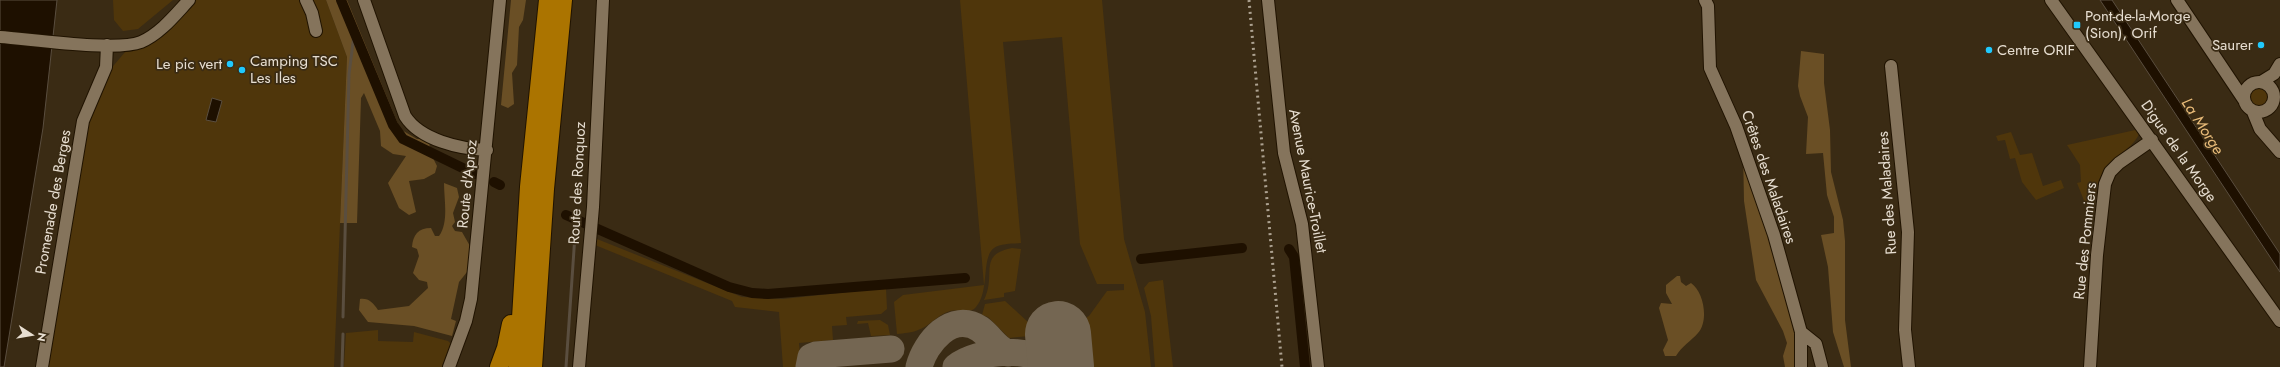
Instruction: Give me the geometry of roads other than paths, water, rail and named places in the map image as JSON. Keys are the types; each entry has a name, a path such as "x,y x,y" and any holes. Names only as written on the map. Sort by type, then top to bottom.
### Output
{"highway":[{"path":"518,367 525,252 548,0"},
{"path":"533,367 545,189 563,0"},
{"path":"499,367 508,339 525,252"}],"street":[{"path":"0,37 88,44 132,45 150,37 189,0"},
{"path":"306,0 312,13 316,31"},
{"path":"364,0 405,116 411,125 419,131 453,144 487,150"},
{"name":"Route d'Aproz","path":"449,367 466,321 471,299 487,150 500,0"},
{"name":"Route des Ronquoz","path":"579,367 592,213 603,0"},
{"name":"Avenue Maurice-Troillet","path":"1268,0 1284,153 1302,224 1318,367"},
{"name":"Crêtes des Maladaires","path":"1705,0 1708,6 1710,68 1736,126 1772,228 1801,332 1801,367"},
{"name":"Digue de la Morge","path":"2051,0 2280,321"},
{"path":"2177,0 2228,75 2248,108 2253,112 2260,128 2280,152"},
{"name":"Promenade des Berges","path":"42,367 82,127 106,66 107,45"},
{"path":"2244,100 2245,91 2274,74 2280,64"},
{"name":"Rue des Maladaires","path":"1891,66 1908,232 1905,324 1909,367"},
{"path":"2228,75 2270,86 2274,95"},
{"path":"2253,112 2261,113 2269,109 2273,104 2274,95 2280,78"},
{"path":"2269,109 2267,127 2269,137"},
{"name":"Rue des Pommiers","path":"2090,367 2097,255 2105,184 2110,172 2119,163 2152,140"},
{"path":"1801,332 1816,344 1822,367"}],"waterway":[{"path":"341,0 393,125 403,139 475,174"},
{"path":"343,317 349,74 354,35"},
{"path":"494,182 500,185"},
{"path":"566,215 729,287 752,293 768,294 965,278"},
{"path":"566,367 576,220"},
{"path":"1141,259 1242,248"},
{"path":"1289,249 1294,257 1305,367"},
{"path":"342,367 343,334"}],"railway":[{"path":"1249,0 1282,367"}],"place":[{"name":"Pont-de-la-Morge (Sion), Orif","path":"2077,25"},
{"name":"Saurer","path":"2261,45"},
{"name":"Centre ORIF","path":"1989,50"},
{"name":"Le pic vert","path":"230,64"},
{"name":"Camping TSC Les Iles","path":"242,70"}],"water label":[{"name":"La Morge","path":"2203,126"}]}
